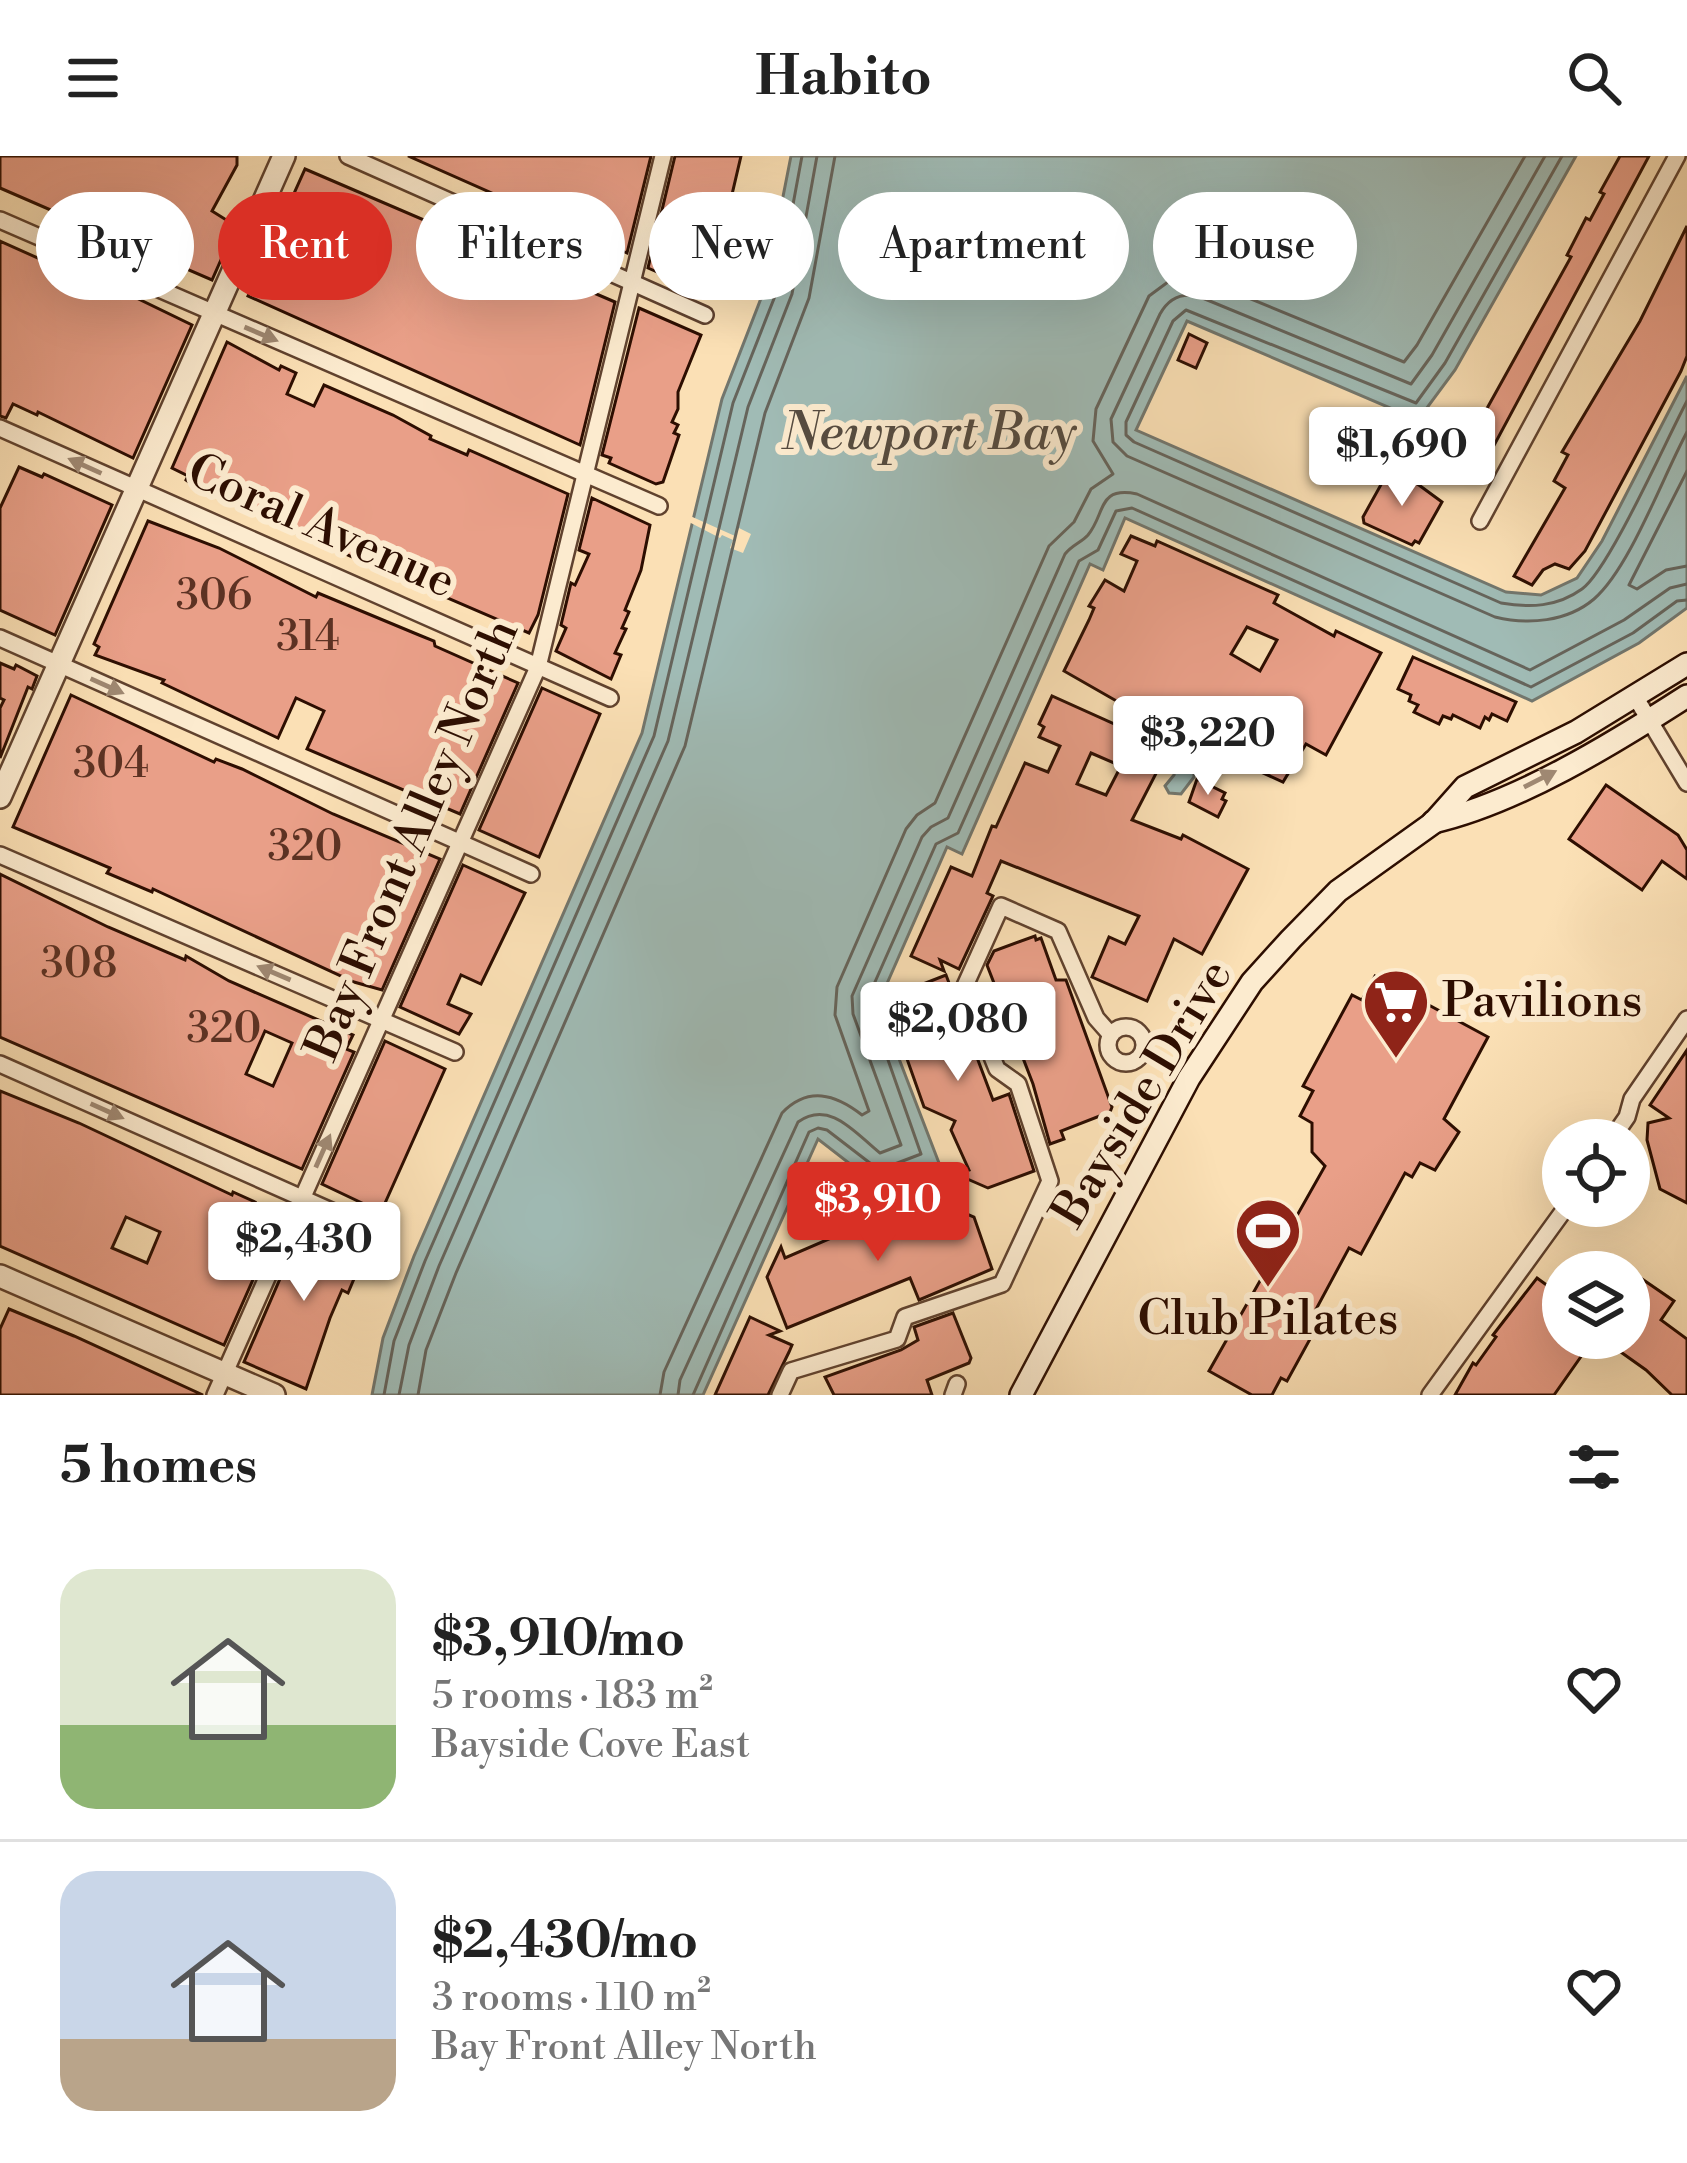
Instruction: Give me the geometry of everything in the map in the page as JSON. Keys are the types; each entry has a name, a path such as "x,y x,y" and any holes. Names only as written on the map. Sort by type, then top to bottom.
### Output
{"main road":[{"path":"0,796 284,156"},
{"name":"Bayside Drive","path":"1022,1395 1189,1078 1229,1014 1291,939 1338,891 1433,823 1465,787 1636,698 1687,664"},
{"name":"Bayside Drive","path":"1433,823 1475,813 1687,697"},
{"path":"0,1276 274,1395"}],"street":[{"path":"348,156 705,315"},
{"name":"Bay Front Alley North","path":"215,1395 538,667 663,156"},
{"path":"1480,521 1677,156"},
{"path":"0,220 659,506"},
{"name":"Coral Avenue","path":"0,428 610,698"},
{"path":"0,638 530,874"},
{"path":"1636,698 1687,783"},
{"path":"0,855 454,1052"},
{"path":"780,1395 791,1371 897,1339 905,1317 1002,1284 1036,1216 1051,1181 1018,1084 997,1069 964,988 1001,906 1058,931 1096,1018 1111,1035"},
{"path":"1626,1119 1632,1099 1687,1019"},
{"path":"0,1064 374,1230"},
{"path":"1430,1395 1552,1227"}],"water":[{"name":"Newport Bay","path":"791,156 1576,156 1455,370 1418,420 1187,321 1136,430 1506,592 1541,595 1577,578 1602,541 1687,376 1687,608 1639,643 1532,701 1125,518 1103,570 1090,564 962,854 947,847 878,1004 939,1163 876,1184 818,1139 703,1395 372,1395 383,1338 414,1256 642,733 722,399 760,300 814,300 814,192 784,192"},
{"path":"1183,754 1194,760 1194,777 1181,794 1169,793 1165,786"},
{"path":"939,1172 946,1188 926,1200 928,1205 915,1210 909,1197 903,1199 899,1188"}],"pier":[{"path":"688,515 735,536 739,528 751,534 743,553 730,548 733,540 687,521"}],"building":[{"path":"0,156 237,156 237,165 218,192 212,211 218,215 218,266 212,280 194,272 194,192 36,192 36,204 0,188"},
{"path":"408,156 651,156 627,253 625,192 489,192"},
{"path":"675,156 741,156 733,192 666,192"},
{"path":"1620,156 1649,156 1491,451 1470,439 1571,257 1567,255 1604,194 1600,192"},
{"path":"305,169 359,192 295,192"},
{"path":"392,206 416,217 416,300 615,302 580,445 257,300 392,300"},
{"path":"1687,226 1687,356 1681,371 1585,551 1569,569 1555,564 1543,570 1532,585 1514,576 1565,488 1554,481 1568,455 1562,452 1640,321"},
{"path":"0,241 36,257 36,300 140,300 192,325 133,458 13,404 6,418 0,416"},
{"path":"639,308 701,335 678,392 672,422 678,425 674,433 679,435 663,482 656,484 609,463 611,458 602,455"},
{"path":"1189,334 1207,343 1196,368 1178,360"},
{"path":"227,342 279,370 281,366 296,373 287,394 314,406 324,385 393,415 430,439 467,455 469,450 568,494 538,615 529,633 264,519 266,514 193,485 186,480 188,476 172,468"},
{"path":"19,467 112,505 55,635 0,610 0,508"},
{"path":"1388,472 1405,482 1408,477 1442,502 1419,543 1412,545 1364,523"},
{"path":"592,498 650,525 641,570 625,610 629,612 622,628 626,629 615,653 621,655 611,679 556,651 566,628 561,625 571,583 575,585 589,554 579,550"},
{"path":"148,521 219,548 316,597 318,593 434,641 435,646 518,683 460,814 307,749 324,711 296,698 278,738 162,683 164,680 95,655 99,647 94,644"},
{"path":"1131,536 1155,546 1157,541 1278,595 1274,603 1334,636 1336,631 1381,653 1326,755 1306,744 1283,782 1217,752 1220,747 1181,725 1132,820 1181,839 1183,835 1248,869 1202,954 1174,939 1147,1001 1092,977 1109,937 1125,944 1139,916 1001,861 987,893 993,896 959,969 940,960 944,971 911,956 951,867 972,876 1025,763 1048,772 1060,746 1039,737 1044,727 1039,724 1052,696 1139,735 1148,719 1064,671 1094,608 1089,606 1105,580 1124,591 1137,561 1121,554","holes":["1247,627 1277,640 1260,671 1231,654","1091,753 1121,766 1106,795 1077,784"]},
{"path":"1413,657 1516,702 1507,721 1492,714 1480,728 1453,715 1451,719 1443,716 1439,724 1414,712 1418,705 1398,689"},
{"path":"0,663 37,676 32,689 28,687 0,758 4,700 0,698"},
{"path":"542,688 600,714 539,857 479,830"},
{"path":"71,695 440,859 382,990 354,982 153,889 107,873 110,868 13,827"},
{"path":"1197,779 1225,793 1218,817 1189,802"},
{"path":"1606,785 1678,835 1687,850 1687,879 1662,861 1642,890 1569,839"},
{"path":"463,865 525,893 481,984 461,975 448,1004 471,1014 459,1034 400,1007"},
{"path":"0,874 353,1035 346,1049 354,1052 302,1169 0,1037","holes":["265,1031 292,1043 273,1086 246,1074"]},
{"path":"1041,938 1056,980 1066,980 1112,1107 1110,1112 1061,1131 1064,1139 1050,1144 1033,1084 987,965 994,951"},
{"path":"946,975 993,1100 1009,1094 1034,1171 988,1188 956,1174 969,1170 951,1130 955,1121 924,1107 894,1022 890,1023 886,1013 895,995"},
{"path":"1375,976 1488,1037 1444,1119 1459,1132 1435,1170 1420,1163 1412,1177 1405,1173 1361,1254 1349,1248 1307,1326 1315,1330 1287,1381 1281,1378 1272,1395 1252,1395 1209,1371 1325,1166 1312,1152 1312,1123 1300,1116 1313,1091 1303,1086 1352,995 1362,1000"},
{"path":"385,1041 445,1069 381,1212 322,1184"},
{"path":"1687,1050 1687,1203 1660,1189 1650,1151 1650,1123 1669,1118 1650,1105"},
{"path":"0,1091 255,1202 240,1236 267,1248 224,1345 0,1246","holes":["126,1217 160,1232 147,1263 112,1248"]},
{"path":"955,1209 974,1217 992,1269 919,1300 910,1278 787,1328 767,1277 781,1247 785,1258 868,1222 899,1214 905,1229"},
{"path":"305,1221 367,1248 348,1293 342,1290 306,1389 244,1362"},
{"path":"1537,1278 1542,1282 1542,1359 1579,1359 1554,1395 1455,1395 1473,1363 1496,1337 1493,1335"},
{"path":"1650,1284 1674,1301 1661,1320 1687,1339 1687,1395 1672,1395 1631,1359 1650,1359"},
{"path":"9,1309 203,1395 0,1395 0,1329"},
{"path":"953,1313 971,1358 927,1380 932,1395 834,1395 825,1377 901,1350 918,1340 914,1327"},
{"path":"750,1317 780,1331 769,1335 792,1345 789,1352 768,1395 715,1395"}],"place":[{"name":"Pavilions","path":"1396,1061"},
{"name":"Club Pilates","path":"1268,1290"}]}
